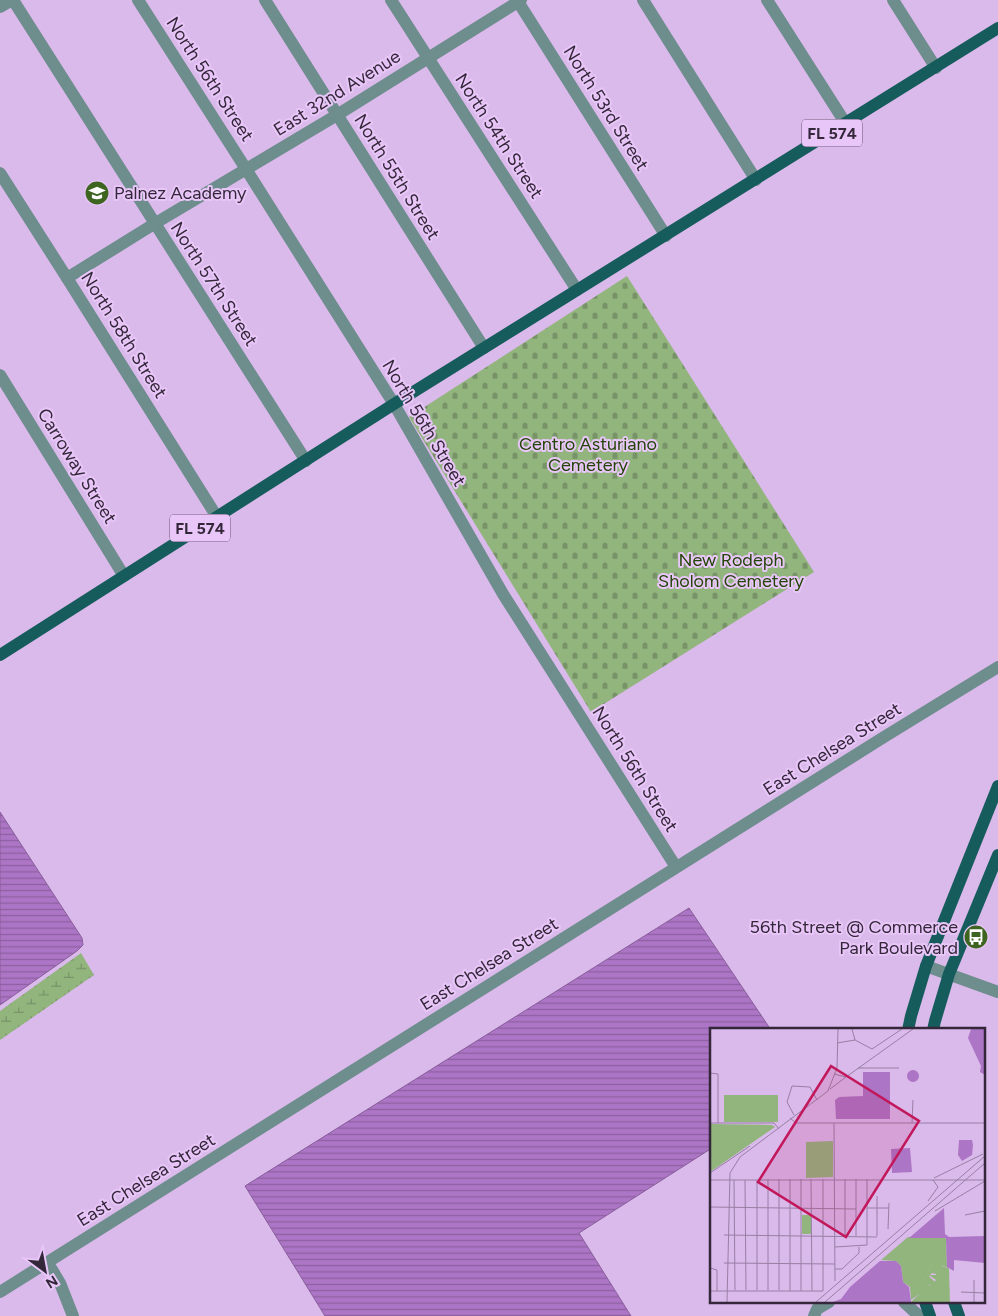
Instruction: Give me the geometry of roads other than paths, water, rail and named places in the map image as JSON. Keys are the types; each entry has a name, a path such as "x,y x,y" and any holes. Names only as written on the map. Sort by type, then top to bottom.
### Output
{"main road":[{"name":"FL 574","path":"0,655 394,404 998,28"},
{"path":"908,1028 926,966 998,786"},
{"path":"933,1028 949,974 998,855"},
{"path":"926,1304 930,1316"},
{"path":"955,1304 959,1316"}],"street":[{"path":"0,7 12,0"},
{"name":"North 57th Street","path":"12,0 306,461"},
{"name":"North 56th Street","path":"138,0 394,404 503,594 676,867"},
{"name":"North 55th Street","path":"265,0 484,348"},
{"name":"North 54th Street","path":"391,0 577,290"},
{"path":"642,0 756,180"},
{"path":"767,0 846,124"},
{"path":"893,0 936,68"},
{"name":"East 32nd Avenue","path":"67,278 337,115 519,1"},
{"name":"North 53rd Street","path":"519,1 666,236"},
{"name":"North 58th Street","path":"0,173 217,517"},
{"name":"Carroway Street","path":"0,375 124,576"},
{"name":"East Chelsea Street","path":"0,1292 998,667"},
{"path":"980,678 998,674"},
{"path":"926,966 998,992"},
{"path":"48,1263 60,1284 73,1316"},
{"path":"906,1304 919,1316"}],"place":[{"name":"Palnez Academy","path":"97,193"},
{"name":"56th Street @ Commerce Park Boulevard","path":"976,937"}],"park label":[{"name":"Centro Asturiano Cemetery","path":"588,454"},
{"name":"New Rodeph Sholom Cemetery","path":"731,570"}]}
